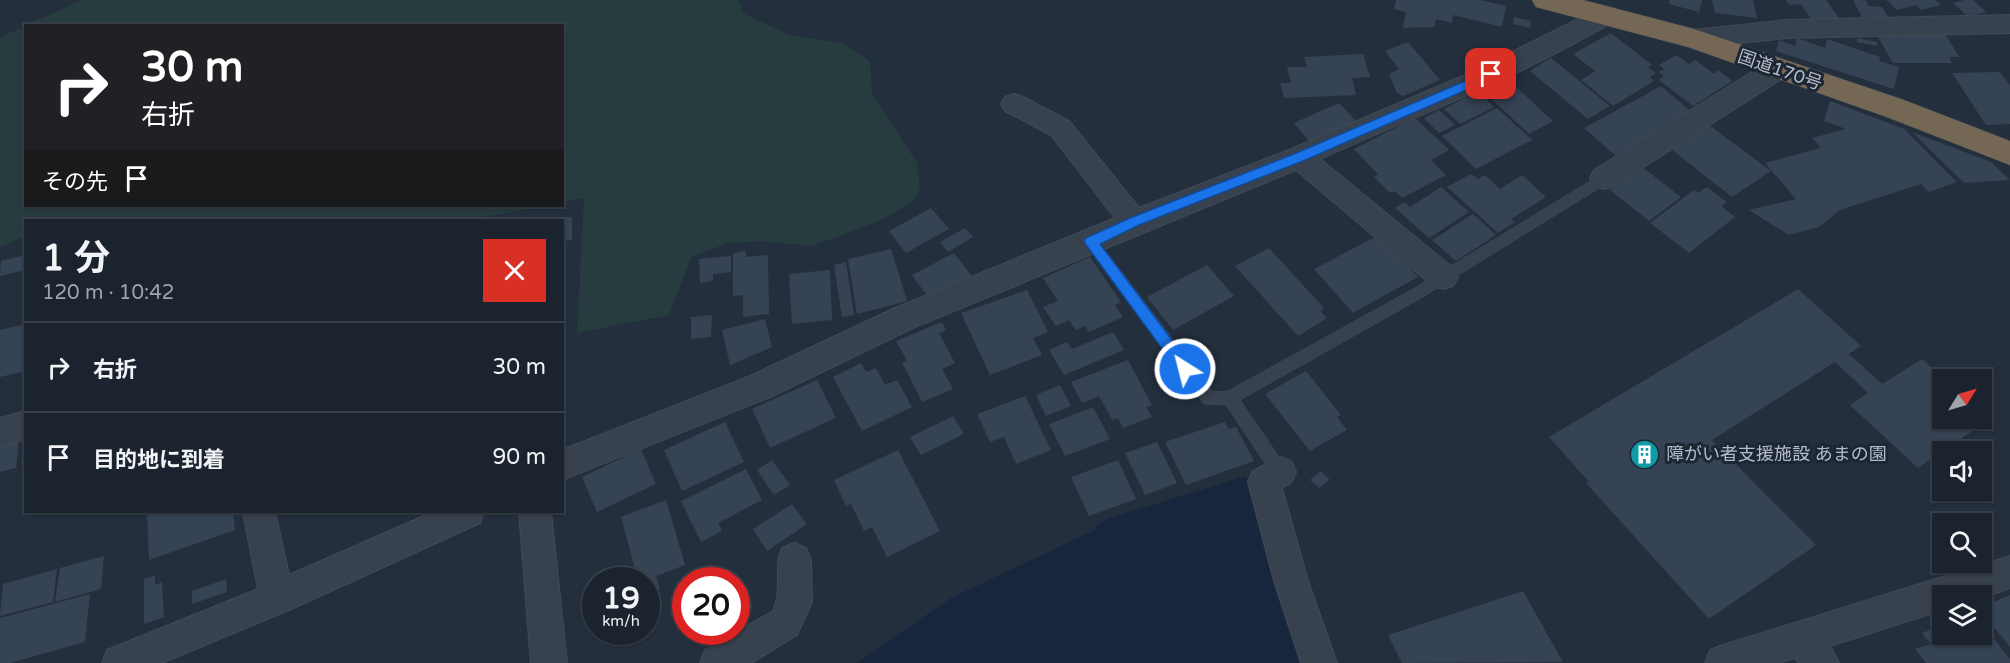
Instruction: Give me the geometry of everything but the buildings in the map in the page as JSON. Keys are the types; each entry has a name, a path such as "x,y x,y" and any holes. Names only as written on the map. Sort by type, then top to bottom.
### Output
{"highway":[{"name":"国道170号","path":"1546,0 1694,39 1894,108 2010,153"}],"street":[{"path":"1988,0 2009,24"},
{"path":"564,464 759,387 904,318 1091,242 1134,222 1299,158 1392,115 1474,82 1561,41 1605,15"},
{"path":"1694,39 1786,29 2009,24"},
{"path":"1604,178 1777,69"},
{"path":"1014,104 1060,128 1134,222"},
{"path":"1299,158 1443,277"},
{"path":"0,432 24,426"},
{"path":"1281,472 1264,482 1291,581 1319,663"},
{"path":"259,513 277,598"},
{"path":"120,663 277,598 466,513"},
{"path":"535,513 549,663"},
{"path":"718,663 785,623 795,602 794,559"},
{"path":"1723,663 1811,651 2010,572"}],"lane":[{"path":"1091,242 1209,399 1230,399 1443,277 1604,178"},
{"path":"1230,399 1281,472"}],"green space":[{"path":"82,0 738,0 743,13 789,35 841,43 870,61 872,93 917,163 920,188 912,202 879,221 812,246 761,241 729,243 692,256 669,315 577,333 584,198 564,202 564,24 28,24"},
{"path":"24,27 24,207 538,207 472,219 24,219 24,236 0,247 0,37"}],"water":[{"path":"1246,476 1301,663 857,663 951,598 1095,530 1098,524 1107,519"}],"place":[{"name":"障がい者支援施設 あまの園","path":"1645,454"}],"route":[{"path":"1185,369 1091,242 1134,222 1299,158 1392,115 1491,74"}]}
